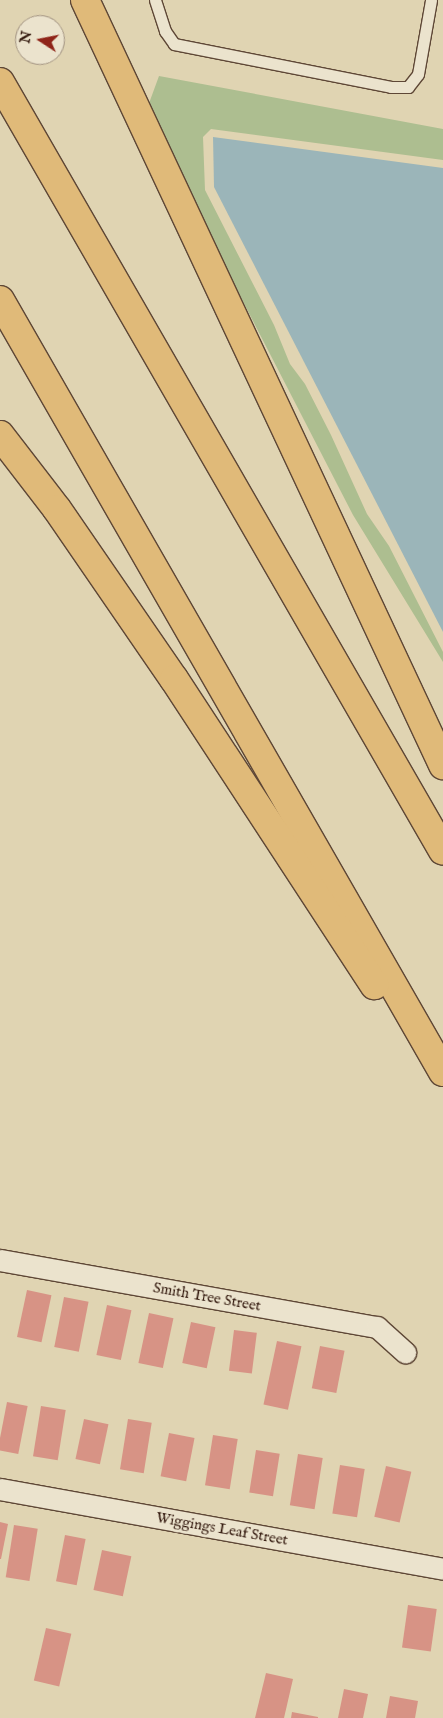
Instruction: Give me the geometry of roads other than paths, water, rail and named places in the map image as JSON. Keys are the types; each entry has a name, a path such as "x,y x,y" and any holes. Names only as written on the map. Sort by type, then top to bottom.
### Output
{"highway":[{"path":"85,0 443,765"},
{"path":"0,82 443,851"},
{"path":"0,300 443,1072"},
{"path":"0,435 58,509 174,679 443,1090"}],"street":[{"name":"Smith Tree Street","path":"0,1260 378,1326 405,1352"},
{"name":"Wiggings Leaf Street","path":"0,1489 443,1569"}],"lane":[{"path":"155,0 165,31 174,44 391,87 408,87 418,74 431,0"}],"water":[{"path":"213,137 443,168 443,632 214,187"}]}
